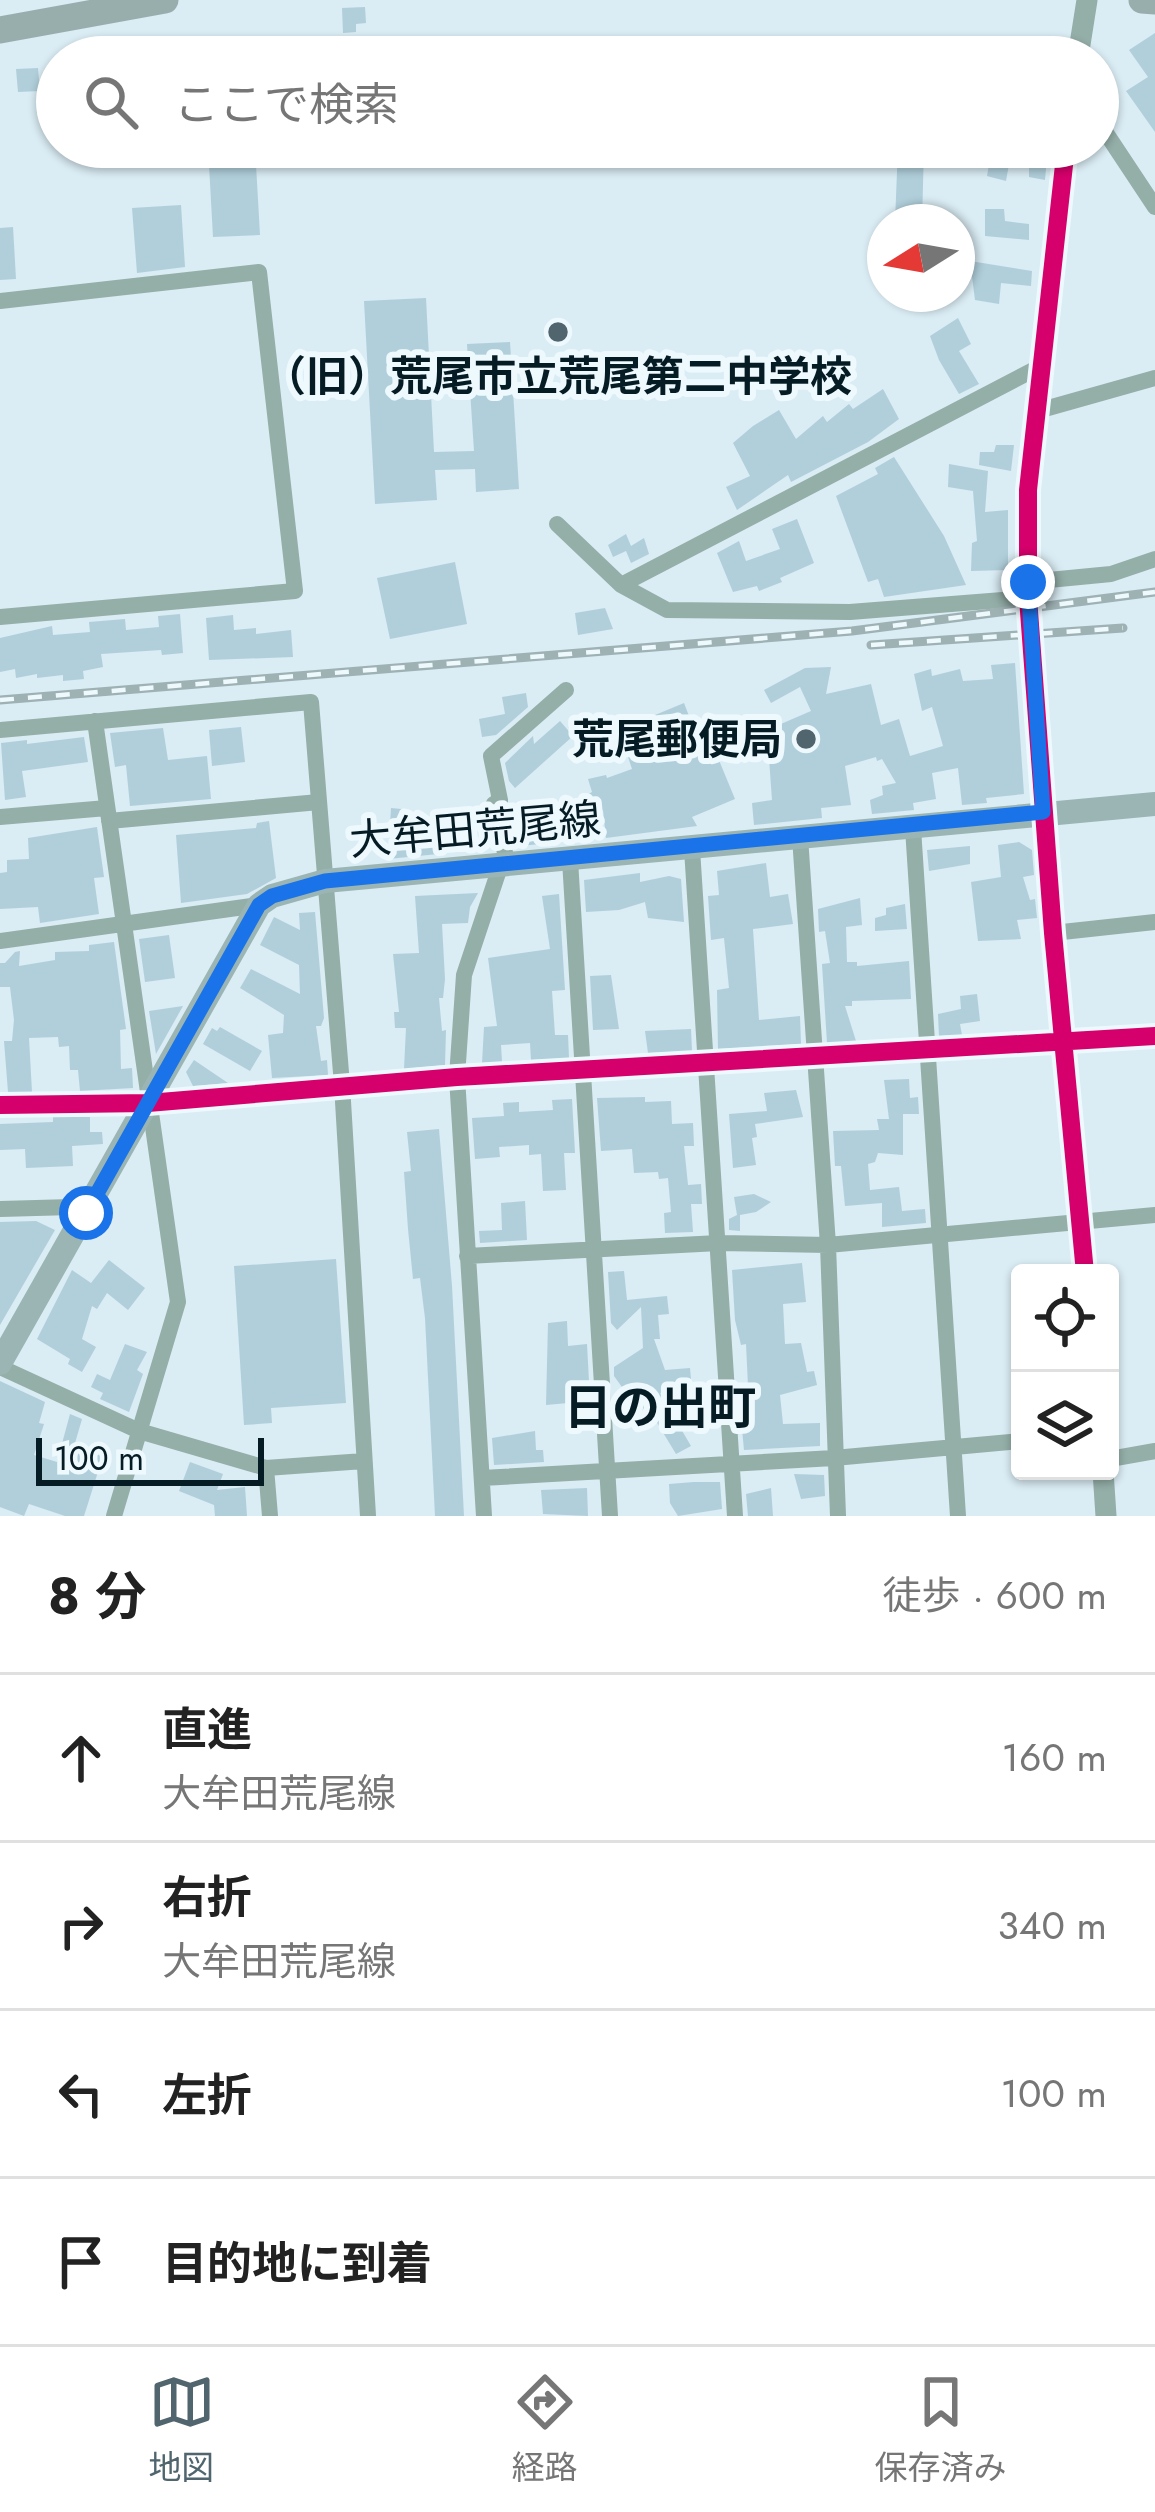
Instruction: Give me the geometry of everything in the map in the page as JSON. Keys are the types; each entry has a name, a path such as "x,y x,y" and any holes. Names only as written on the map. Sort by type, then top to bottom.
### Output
{"highway":[{"path":"0,30 165,0"},
{"path":"1142,0 1155,1"}],"main road":[{"name":"大牟田荒尾線","path":"259,905 272,896 325,881 1155,804"},
{"path":"0,1365 259,905"}],"street":[{"path":"1081,36 1087,0"},
{"path":"1119,153 1155,207"},
{"path":"1135,177 1155,166"},
{"path":"1063,168 1034,412 1028,590 1053,933 1084,1264"},
{"path":"0,302 259,272 296,591 0,617"},
{"path":"621,585 1039,367"},
{"path":"1034,412 1155,378"},
{"path":"557,524 621,585 667,610 850,612 1028,590 1155,560"},
{"path":"484,1516 457,1077 464,976 504,866 494,804 500,800 491,756 566,690"},
{"path":"0,730 311,702 342,1085 368,1516"},
{"path":"95,721 178,1302 114,1516"},
{"path":"0,818 319,802"},
{"path":"914,828 958,1516"},
{"path":"800,837 828,1245 838,1516"},
{"path":"692,849 734,1516"},
{"path":"570,860 610,1516"},
{"path":"0,941 259,905"},
{"path":"1053,933 1155,922"},
{"path":"0,1105 148,1103 457,1077 1155,1036"},
{"path":"0,1209 72,1207 86,1213"},
{"path":"466,1256 719,1244 828,1245 1155,1215"},
{"path":"0,1365 139,1431 266,1468 364,1461"},
{"path":"482,1478 834,1458 1011,1442"},
{"path":"1119,1457 1155,1451"},
{"path":"266,1468 270,1516"},
{"path":"1103,1480 1106,1516"}],"building":[{"path":"365,7 366,23 356,24 356,32 343,33 342,8"},
{"path":"1155,33 1155,132 1126,91 1148,77 1129,50"},
{"path":"36,68 36,91 18,92 16,69"},
{"path":"209,168 256,168 260,235 213,237"},
{"path":"897,168 923,168 922,204 896,204"},
{"path":"988,168 1008,168 1006,181 987,176"},
{"path":"1029,168 1046,168 1045,180 1029,177"},
{"path":"181,205 185,267 137,273 132,208"},
{"path":"985,209 1004,209 1005,221 1029,224 1029,240 985,236"},
{"path":"13,227 16,279 0,280 0,228"},
{"path":"975,262 1032,271 1031,286 1001,283 999,304 975,300"},
{"path":"426,298 434,452 474,451 467,344 510,342 519,489 476,492 475,469 435,470 437,500 375,504 364,301"},
{"path":"958,318 971,344 959,351 979,384 959,394 930,336"},
{"path":"883,389 899,419 868,442 791,482 788,475 737,510 726,487 750,476 733,443 753,426 779,410 796,439 823,416 827,422 849,404 853,409"},
{"path":"996,445 1014,445 1011,471 979,465 980,452 994,452"},
{"path":"894,457 944,536 966,585 884,597 878,579 868,582 836,496 878,474 875,468"},
{"path":"949,464 988,471 985,512 1008,510 1008,570 971,571 972,543 977,541 973,491 948,487"},
{"path":"797,519 814,563 759,591 757,586 733,592 717,553 739,541 746,561 780,549 772,529"},
{"path":"626,534 631,546 644,538 649,554 631,563 626,551 613,557 608,545"},
{"path":"455,562 467,624 390,639 377,578"},
{"path":"605,608 613,629 578,635 575,613"},
{"path":"180,614 183,653 101,654 103,667 83,671 84,679 63,681 63,675 37,678 37,674 16,678 15,669 0,672 0,638 52,626 53,635 90,632 89,622 125,619 126,630 159,627 158,616"},
{"path":"233,615 234,630 256,628 256,634 291,630 293,657 209,660 206,618"},
{"path":"1015,663 1024,794 962,805 958,768 932,773 936,799 913,803 914,810 872,814 870,800 883,795 882,786 896,783 876,757 845,766 851,805 821,808 822,818 754,825 752,803 772,800 767,730 811,711 800,687 771,703 764,690 805,668 831,667 826,694 871,684 881,725 899,719 910,756 943,746 932,707 922,711 914,674 931,669 932,676 960,669 963,681 993,679 991,665"},
{"path":"526,693 528,707 496,735 482,737 479,719 505,714 502,697"},
{"path":"684,703 699,742 693,745 700,759 716,753 735,799 692,817 697,826 606,838 603,810 559,834 561,842 520,846 532,832 548,830 546,821 561,818 557,811 592,792 588,779 632,769 619,730"},
{"path":"560,721 573,736 515,788 505,763 533,736 534,744"},
{"path":"241,727 245,762 212,766 209,730"},
{"path":"163,728 168,760 207,756 211,799 130,806 126,765 115,767 110,733"},
{"path":"84,737 88,762 22,771 26,797 5,800 1,743"},
{"path":"391,808 411,810 409,833 437,831 438,854 388,859"},
{"path":"269,821 276,878 247,894 181,903 176,835 256,828 257,823"},
{"path":"97,827 104,877 94,878 99,914 40,923 38,907 0,909 0,873 7,872 7,860 29,859 28,838"},
{"path":"1019,842 1032,850 1034,875 1023,877 1030,900 1035,899 1037,918 1017,920 1021,939 978,941 971,882 1001,877 998,845"},
{"path":"970,846 970,864 929,871 927,850"},
{"path":"766,863 770,897 788,894 793,924 753,929 759,1020 800,1016 801,1044 718,1049 717,990 729,988 724,938 711,940 708,896 719,895 717,871"},
{"path":"640,873 640,882 669,876 681,879 684,922 648,918 645,902 586,912 584,880"},
{"path":"478,893 468,923 442,924 445,979 443,998 439,998 442,1031 446,1030 445,1065 404,1069 406,1028 395,1028 394,1012 399,1012 393,954 419,953 415,896"},
{"path":"559,894 565,990 552,991 555,1035 568,1035 569,1058 531,1060 530,1043 501,1045 502,1062 482,1063 484,1027 497,1026 488,958 550,949 542,896"},
{"path":"860,898 862,925 846,927 847,962 857,962 857,966 909,961 911,999 852,1001 852,1006 845,1006 856,1041 827,1043 822,964 830,963 825,931 819,932 818,909"},
{"path":"905,904 907,929 875,931 875,918 886,915 886,908"},
{"path":"315,912 324,1018 316,1026 328,1075 272,1078 268,1035 283,1033 284,1015 240,988 251,969 300,994 299,965 260,945 274,917 300,930 299,913"},
{"path":"169,935 175,978 145,982 139,939"},
{"path":"114,942 126,1029 120,1030 121,1069 132,1068 133,1088 80,1091 78,1070 70,1070 69,1046 59,1047 58,1037 29,1038 32,1092 8,1092 4,1041 12,1041 14,1020 10,987 0,987 0,963 20,951 19,966 55,960 55,952 89,951 89,945"},
{"path":"611,975 619,1029 593,1030 590,976"},
{"path":"977,994 980,1021 960,1024 962,1035 939,1036 938,1014 961,1009 960,996"},
{"path":"183,1006 156,1054 149,1011"},
{"path":"220,1027 262,1051 250,1071 203,1044 212,1028"},
{"path":"691,1029 692,1051 648,1053 645,1031"},
{"path":"194,1060 228,1083 193,1086 186,1072"},
{"path":"909,1079 910,1098 918,1097 919,1114 903,1114 903,1155 878,1153 875,1162 868,1164 870,1190 899,1187 902,1211 925,1209 926,1223 882,1227 882,1203 845,1206 833,1131 879,1130 877,1119 889,1119 884,1080"},
{"path":"796,1090 803,1117 755,1124 756,1165 733,1168 729,1114 767,1111 764,1093"},
{"path":"645,1097 645,1102 671,1101 672,1124 693,1123 694,1146 684,1146 688,1185 701,1184 702,1204 691,1204 693,1232 665,1233 664,1213 671,1212 668,1178 659,1179 658,1172 634,1173 632,1149 601,1151 597,1098"},
{"path":"572,1099 575,1153 564,1153 566,1190 543,1191 541,1154 529,1155 529,1145 499,1147 500,1157 475,1159 472,1118 504,1116 503,1103 519,1102 519,1112 553,1110 552,1100"},
{"path":"53,1117 90,1117 90,1132 102,1132 103,1144 72,1146 73,1166 26,1168 25,1149 0,1150 0,1124 53,1122"},
{"path":"439,1129 464,1516 435,1516 425,1318 420,1278 413,1279 404,1172 411,1171 407,1132"},
{"path":"754,1194 771,1202 740,1215 740,1231 729,1230 729,1219 737,1215 734,1197"},
{"path":"525,1201 527,1240 480,1243 479,1231 502,1230 501,1203"},
{"path":"36,1221 55,1230 0,1325 0,1222"},
{"path":"336,1259 346,1403 271,1408 272,1423 244,1425 234,1266"},
{"path":"109,1260 145,1288 128,1310 107,1293 97,1309 92,1306 82,1339 96,1347 82,1372 37,1339 72,1270 91,1283"},
{"path":"802,1263 806,1302 783,1304 785,1344 801,1343 807,1372 814,1371 817,1385 780,1395 783,1424 820,1423 820,1446 744,1450 742,1429 750,1428 746,1344 741,1345 735,1320 732,1270"},
{"path":"624,1271 627,1300 667,1296 669,1314 658,1315 660,1339 654,1339 665,1370 690,1368 692,1391 660,1393 691,1446 676,1454 647,1406 626,1421 616,1408 616,1402 627,1394 614,1376 614,1367 643,1348 641,1307 617,1330 611,1323 608,1272"},
{"path":"567,1321 568,1346 587,1344 590,1401 546,1405 548,1323"},
{"path":"125,1344 147,1352 137,1370 143,1374 129,1412 100,1399 103,1393 91,1387 97,1374 110,1380"},
{"path":"0,1381 45,1402 34,1455 57,1462 70,1414 82,1419 73,1450 103,1456 84,1516 65,1516 29,1504 24,1516 0,1507"},
{"path":"535,1431 536,1450 543,1450 544,1462 494,1465 492,1438"},
{"path":"190,1462 223,1474 217,1490 245,1487 247,1516 215,1516 214,1505 179,1491"},
{"path":"794,1474 824,1475 825,1496 801,1499"},
{"path":"720,1482 722,1509 678,1516 670,1503 669,1484"},
{"path":"587,1488 588,1516 543,1514 541,1490"},
{"path":"771,1488 773,1516 748,1516 746,1494"}],"railway":[{"path":"0,700 852,631 1155,592"},
{"path":"871,645 1123,628"}],"cycle path":[{"path":"1064,168 1028,490 1028,598 1084,1264"},
{"path":"0,1105 148,1103 457,1077 1155,1036"}],"place":[{"name":"（旧）荒尾市立荒尾第二中学校","path":"558,332"},
{"name":"荒尾郵便局","path":"806,739"}],"district":[{"name":"日の出町","path":"660,1407"}],"route":[{"path":"86,1213 259,905 272,896 325,881 380,875 914,828 1043,812 1028,582"}]}
